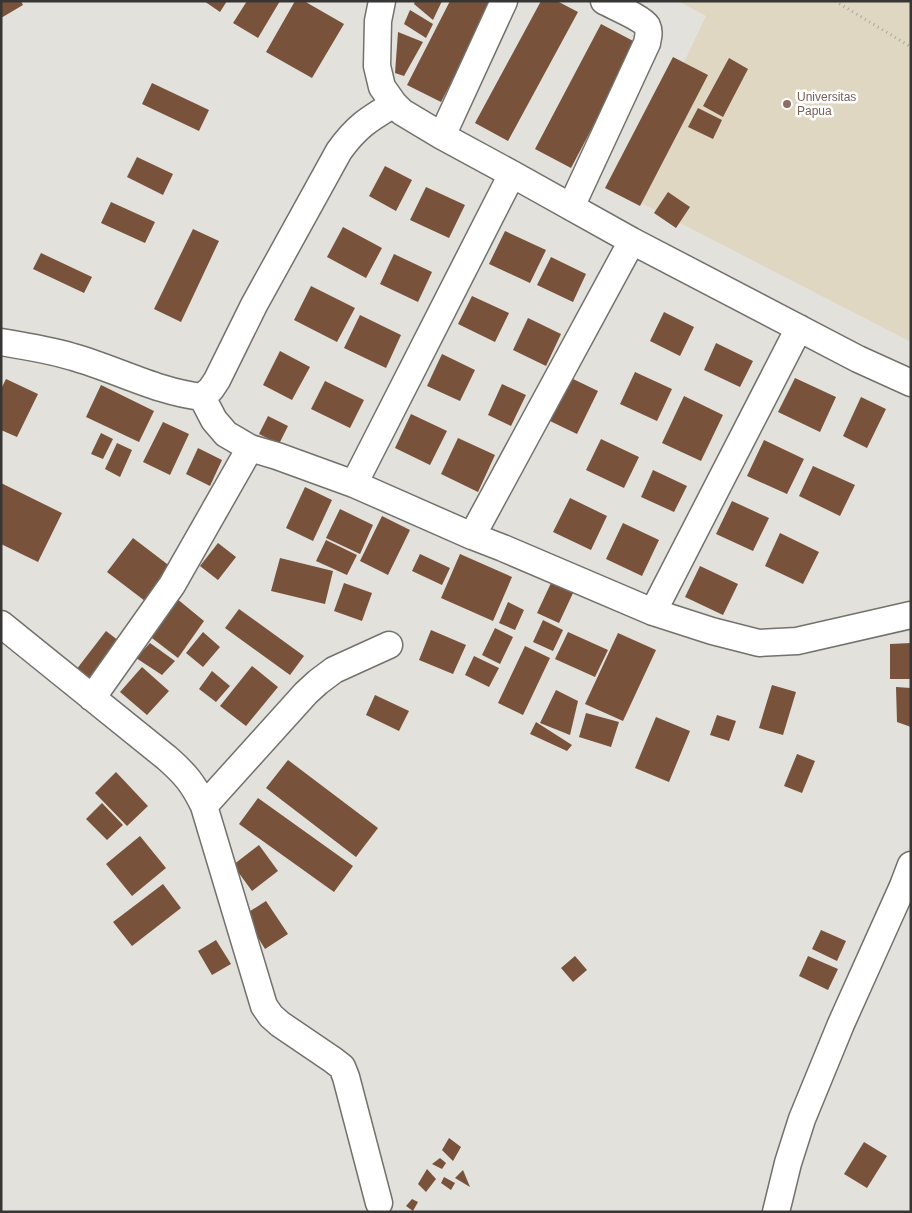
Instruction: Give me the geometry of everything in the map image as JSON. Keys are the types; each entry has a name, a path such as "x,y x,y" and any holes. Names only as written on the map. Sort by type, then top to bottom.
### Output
{"street":[{"path":"382,1 378,21 377,66 382,87 402,112 632,241 858,359 911,383"},
{"path":"442,136 504,1"},
{"path":"571,207 649,34 647,26 640,20 604,1"},
{"path":"1,342 74,357 176,392 202,397 211,390 254,305 340,150 356,129 368,119 394,104"},
{"path":"354,484 512,174"},
{"path":"472,536 632,241"},
{"path":"653,612 799,328"},
{"path":"202,397 214,420 226,434 250,448 354,484 653,612 712,631 759,643 797,642 911,615"},
{"path":"92,698 172,585 250,448"},
{"path":"1,624 184,773 195,788 204,806 264,1006 280,1024 342,1068 379,1203"},
{"path":"204,806 318,682 334,670 389,644"},
{"path":"776,1212 788,1163 802,1119 911,864"}],"path":[{"path":"835,1 911,47"}],"shaded area":[{"name":"Universitas Papua","path":"678,1 911,1 911,342 622,193 706,16"}],"building":[{"path":"1,1 21,1 23,5 1,18"},
{"path":"204,1 227,1 220,12"},
{"path":"247,1 280,1 258,38 233,23"},
{"path":"295,1 304,1 344,24 312,78 266,52"},
{"path":"415,1 442,1 433,20 414,4"},
{"path":"450,1 494,1 441,102 407,85"},
{"path":"541,1 557,1 578,12 508,141 475,123"},
{"path":"410,10 433,24 426,38 404,24"},
{"path":"601,24 637,43 571,168 535,149"},
{"path":"398,32 423,42 404,76 395,73"},
{"path":"673,57 708,75 640,206 605,188"},
{"path":"729,58 748,69 723,117 703,106"},
{"path":"152,83 209,110 199,131 142,104"},
{"path":"698,108 722,120 713,139 688,127"},
{"path":"137,157 173,174 163,195 127,177"},
{"path":"385,166 412,180 396,211 369,196"},
{"path":"426,187 465,205 449,238 410,220"},
{"path":"668,192 690,207 676,228 654,213"},
{"path":"111,202 155,222 145,243 101,223"},
{"path":"343,227 382,248 366,278 327,257"},
{"path":"193,229 219,241 181,322 154,309"},
{"path":"505,231 546,250 530,283 489,264"},
{"path":"41,253 92,277 84,293 33,269"},
{"path":"394,254 432,272 418,302 380,284"},
{"path":"551,257 586,274 573,302 537,285"},
{"path":"311,286 355,308 337,342 294,320"},
{"path":"472,296 509,313 495,342 458,324"},
{"path":"664,312 694,327 680,356 650,341"},
{"path":"360,315 401,335 386,368 344,348"},
{"path":"528,318 561,334 546,366 513,350"},
{"path":"716,343 753,361 740,387 704,370"},
{"path":"280,351 310,367 292,400 263,385"},
{"path":"442,354 475,370 460,401 427,386"},
{"path":"635,372 672,389 657,421 620,404"},
{"path":"571,378 598,391 577,434 550,421"},
{"path":"795,378 836,397 820,432 778,412"},
{"path":"6,379 38,394 17,437 1,430 1,389"},
{"path":"325,381 364,400 350,428 311,409"},
{"path":"502,384 526,395 511,426 488,415"},
{"path":"101,385 154,411 139,442 86,417"},
{"path":"684,396 723,415 701,461 662,443"},
{"path":"861,397 886,409 867,448 843,436"},
{"path":"411,414 447,431 430,465 395,448"},
{"path":"268,416 288,426 279,444 259,434"},
{"path":"163,422 189,434 170,475 143,462"},
{"path":"101,433 113,439 103,459 91,454"},
{"path":"458,438 495,455 478,492 441,474"},
{"path":"601,439 639,457 624,488 586,470"},
{"path":"764,440 804,459 787,494 747,476"},
{"path":"117,443 132,450 120,477 105,469"},
{"path":"198,448 222,460 210,486 186,474"},
{"path":"813,466 855,485 840,516 799,496"},
{"path":"653,470 687,486 674,512 641,497"},
{"path":"1,483 62,513 38,562 1,544"},
{"path":"305,487 332,500 313,541 286,528"},
{"path":"570,498 607,516 591,550 553,532"},
{"path":"732,501 769,518 753,551 716,534"},
{"path":"340,509 373,525 360,554 326,538"},
{"path":"382,516 410,530 388,575 360,561"},
{"path":"623,523 659,540 642,576 606,559"},
{"path":"780,533 819,552 803,584 765,566"},
{"path":"133,538 171,567 145,601 107,572"},
{"path":"326,540 357,555 347,575 316,561"},
{"path":"218,543 236,557 218,580 200,566"},
{"path":"420,554 450,568 442,585 412,571"},
{"path":"460,554 512,577 493,621 441,598"},
{"path":"280,558 333,571 325,604 271,591"},
{"path":"700,566 738,584 723,615 685,597"},
{"path":"344,583 372,593 362,621 334,611"},
{"path":"551,583 573,593 559,623 537,613"},
{"path":"176,598 204,621 178,658 148,635"},
{"path":"508,602 524,610 515,630 499,623"},
{"path":"239,609 304,656 290,675 225,628"},
{"path":"543,620 563,630 553,651 533,642"},
{"path":"495,628 513,637 500,664 482,655"},
{"path":"431,630 466,645 453,674 419,660"},
{"path":"106,631 123,644 93,683 76,670"},
{"path":"203,632 220,647 203,667 186,653"},
{"path":"568,632 608,650 595,677 555,659"},
{"path":"618,633 656,650 623,721 585,704"},
{"path":"150,643 175,661 162,675 136,658"},
{"path":"911,643 911,679 890,679 890,644"},
{"path":"525,646 550,658 523,715 498,703"},
{"path":"474,656 499,668 489,687 465,675"},
{"path":"252,666 278,687 246,726 220,706"},
{"path":"142,667 169,691 147,715 120,692"},
{"path":"212,671 230,686 216,702 199,689"},
{"path":"772,685 796,692 783,735 759,728"},
{"path":"896,687 911,688 911,727 897,722"},
{"path":"556,690 578,701 570,735 540,723"},
{"path":"375,695 409,711 399,731 366,715"},
{"path":"586,713 619,722 611,747 579,737"},
{"path":"717,715 736,721 729,741 710,735"},
{"path":"656,717 690,731 669,782 635,768"},
{"path":"536,722 572,745 567,751 530,734"},
{"path":"797,754 815,761 802,793 784,786"},
{"path":"288,760 378,828 356,857 266,788"},
{"path":"116,772 148,806 127,826 95,793"},
{"path":"258,798 353,866 334,892 239,824"},
{"path":"102,803 123,825 107,840 86,819"},
{"path":"140,836 166,868 132,896 106,864"},
{"path":"259,845 278,871 252,891 233,865"},
{"path":"163,884 181,908 132,946 113,922"},
{"path":"266,901 288,934 265,949 244,915"},
{"path":"821,930 846,941 837,961 812,949"},
{"path":"216,940 231,964 212,975 198,951"},
{"path":"575,956 587,970 573,982 561,968"},
{"path":"808,956 838,969 828,990 799,976"},
{"path":"449,1138 461,1147 453,1161 442,1150"},
{"path":"864,1142 887,1156 867,1188 844,1174"},
{"path":"440,1158 446,1163 442,1169 432,1164"},
{"path":"427,1169 436,1179 426,1192 418,1184"},
{"path":"463,1170 470,1187 455,1178"},
{"path":"444,1177 455,1183 451,1190 441,1183"},
{"path":"412,1199 418,1202 413,1211 406,1206"}],"place":[{"name":"Universitas Papua","path":"787,104"}]}
